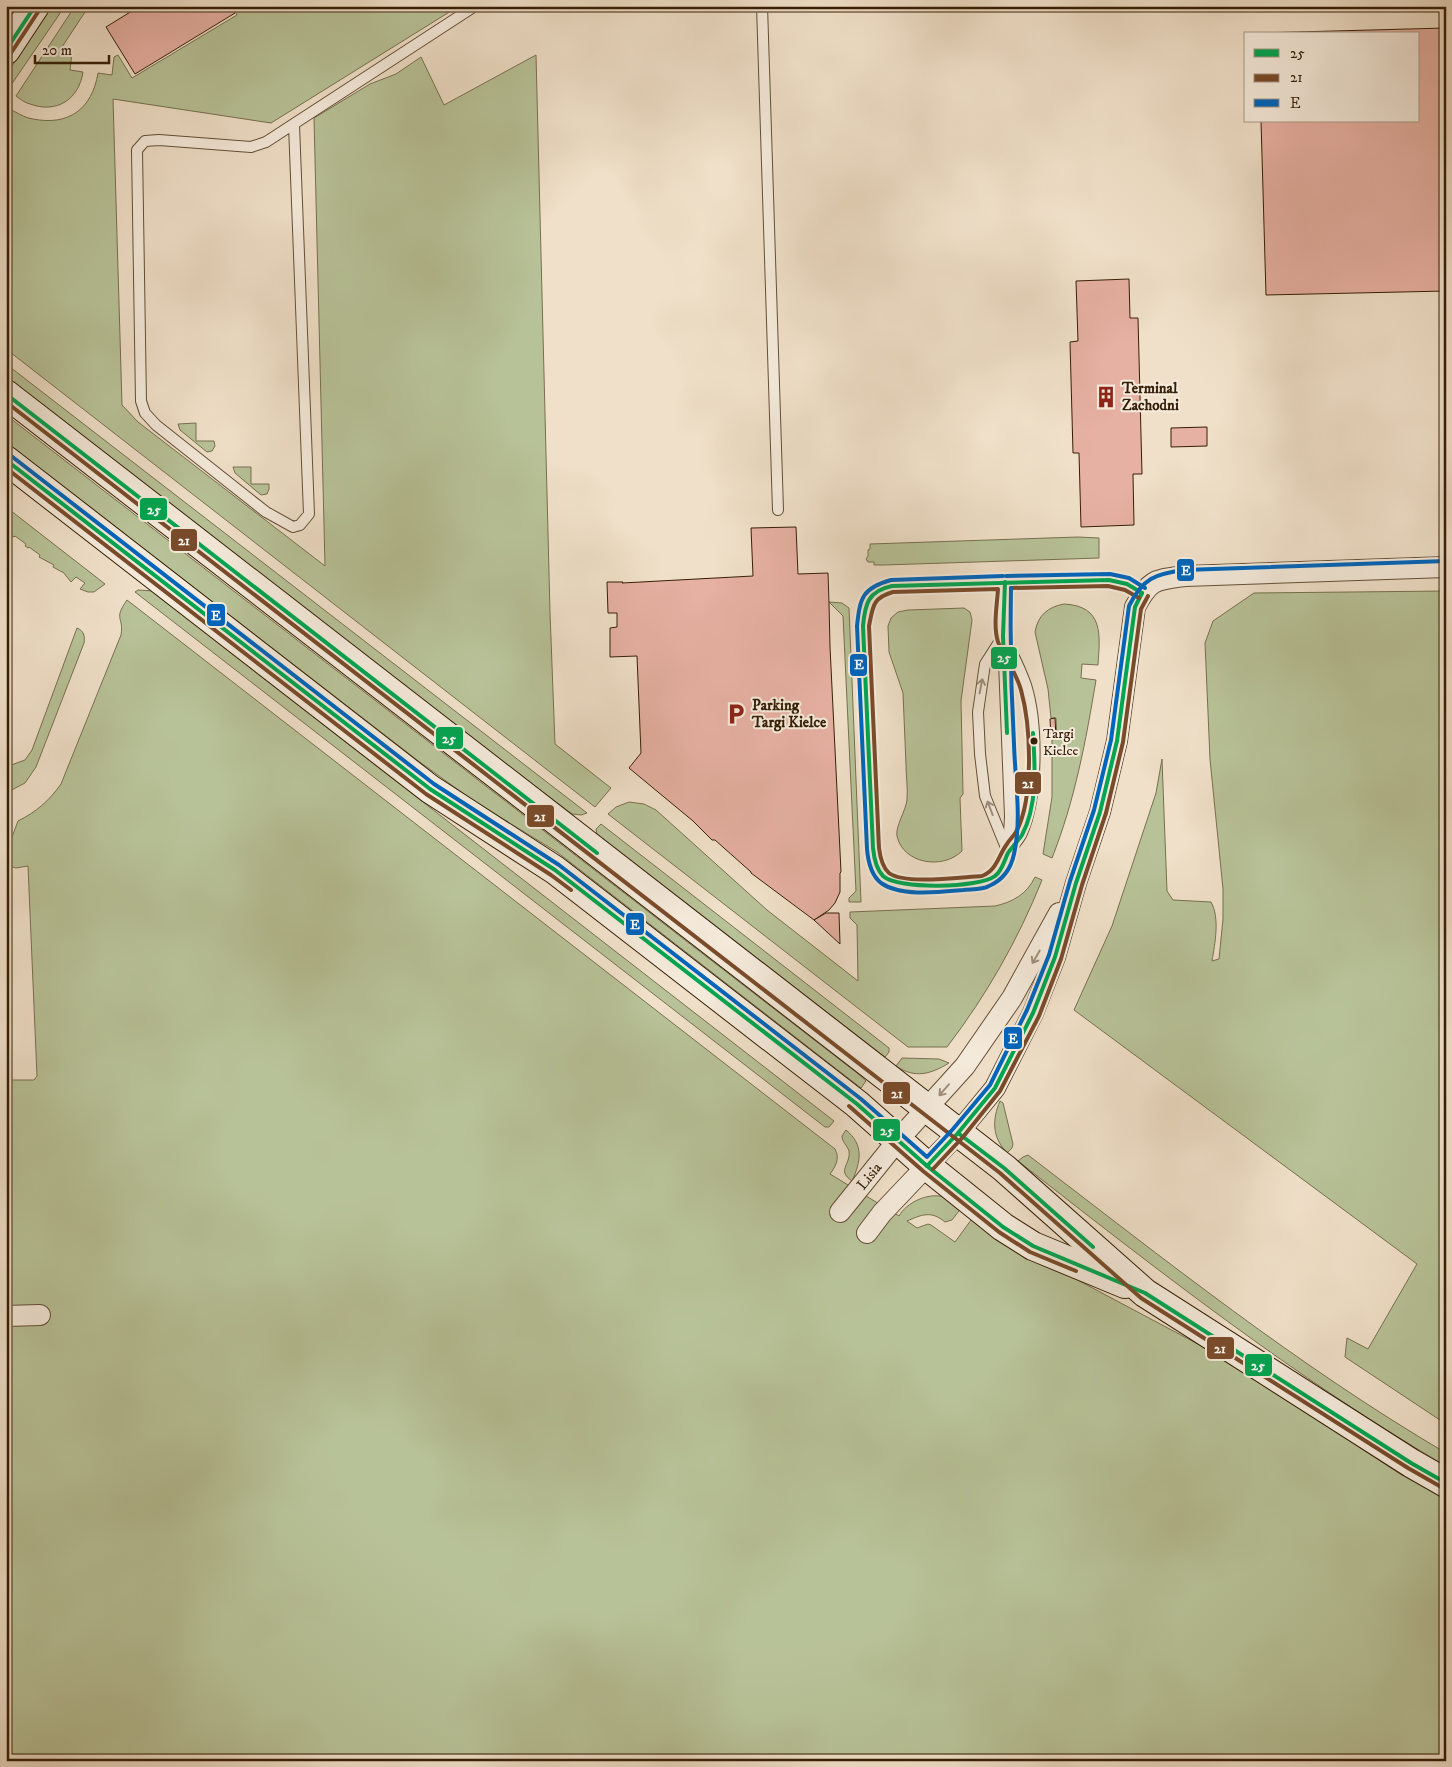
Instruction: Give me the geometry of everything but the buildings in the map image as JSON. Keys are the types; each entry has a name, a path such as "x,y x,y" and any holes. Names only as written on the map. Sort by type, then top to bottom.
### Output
{"street":[{"path":"6,50 35,6"},
{"path":"6,394 1004,1168 1145,1293 1446,1483"},
{"path":"6,460 430,789 555,870 858,1104 926,1166 1003,1226 1033,1246 1145,1293"},
{"path":"867,1233 882,1213 958,1133 995,1088 1033,1013 1055,957 1076,883 1100,812 1114,750 1135,607 1142,593 1153,583 1167,578 1185,576 1446,567"},
{"name":"Lisia","path":"840,1212 898,1140 965,1066 1012,998 1076,883"},
{"path":"6,1316 40,1315"}],"lane":[{"path":"294,125 309,514 300,525 293,527 266,512 156,425 145,413 141,401 137,150 145,141 159,140 251,148 266,142 476,6"},
{"path":"762,6 778,510"},
{"path":"1003,636 1016,661 1026,687 1031,714 1035,768 1027,820 1021,835 1008,853 998,874 992,879 983,882 909,886 895,884 889,881 878,868 873,848 863,626 867,602 874,593 880,589 892,586 1109,580 1127,584 1142,593"},
{"path":"1005,582 1003,636 1010,816 1008,853"},
{"path":"1003,636 986,664 978,712 985,796 1008,853"}],"green space":[{"path":"52,6 65,6 9,88 6,86 6,75"},
{"path":"75,6 89,6 62,47 72,52 70,70 83,72 77,90 72,97 58,105 40,107 24,102 16,96"},
{"path":"232,6 244,6 247,11 255,6 459,6 271,123 113,99 122,405 138,422 325,566 314,118 370,84 396,74 421,57 444,105 536,55 555,744 611,788 595,807 6,349 6,110 8,108 27,117 46,121 68,117 84,105 95,86 98,73 112,75 114,57 118,55 132,78 237,15"},
{"path":"6,364 587,813 581,815 572,814 515,771 6,377"},
{"path":"6,415 857,1073 866,1081 861,1088 557,852 475,802 417,760 6,442"},
{"path":"196,423 196,441 214,441 215,446 212,451 207,452 180,430 178,424"},
{"path":"233,467 251,467 251,484 269,484 267,494 261,495 235,473"},
{"path":"6,507 105,584 94,592 80,589 85,583 76,577 71,582 63,572 53,567 54,565 39,557 40,555 25,546 26,544 6,532"},
{"path":"1078,537 1099,538 1099,558 884,565 874,565 874,562 868,562 866,559 870,544"},
{"path":"138,590 154,591 222,646 834,1121 829,1127 825,1127 135,592"},
{"path":"1446,591 1446,1424 1345,1357 1347,1338 1368,1349 1417,1264 1074,1010 1112,926 1156,793 1162,759 1167,891 1173,900 1211,902 1214,908 1216,923 1212,961 1219,959 1223,919 1223,889 1210,759 1205,643 1213,621 1254,593"},
{"path":"127,600 835,1149 837,1162 830,1174 899,1216 912,1203 925,1197 938,1196 948,1199 962,1207 952,1220 945,1222 935,1216 926,1215 907,1221 917,1228 928,1224 931,1225 955,1242 974,1216 1040,1260 1241,1367 1400,1474 1446,1500 1446,1761 6,1761 6,1080 34,1080 37,1076 28,866 16,868 9,866 7,855 18,821 42,806 61,784 121,635 120,615"},
{"path":"829,602 842,603 849,608 861,902 849,902 849,898 856,891 843,616"},
{"path":"1064,604 1077,606 1093,616 1099,633 1099,654 1098,665 1082,664 1081,678 1096,680 1084,747 1073,792 1052,858 1043,854 1052,797 1052,740 1057,739 1056,718 1051,718 1048,689 1035,632 1041,616 1053,607"},
{"path":"964,608 970,612 972,620 961,701 963,794 960,798 962,851 945,861 925,861 907,853 897,836 907,796 903,693 889,652 888,626 891,618 898,612"},
{"path":"77,628 84,634 84,643 36,767 25,783 6,793 6,767 25,760 32,750"},
{"path":"629,802 644,804 656,810 767,910 858,981 857,925 850,918 850,912 995,906 1008,902 1024,893 1035,877 1042,880 1012,946 988,988 947,1047 908,1047 608,814 616,807"},
{"path":"601,824 889,1048 889,1052 885,1057 597,834 596,829"},
{"path":"902,1058 939,1059 949,1063 936,1070 916,1074 896,1066"},
{"path":"1000,1101 1003,1103 1013,1144 1007,1153 998,1141 995,1128"},
{"path":"846,1130 856,1141 859,1154 859,1160 852,1181 845,1174 849,1151 842,1136"},
{"path":"1028,1155 1181,1272 1285,1348 1337,1384 1446,1453 1446,1466 1335,1396 1174,1282 1018,1161"}],"transit line":[{"name":"25","path":"6,50 35,6"},
{"name":"21","path":"11,53 40,9"},
{"name":"25","path":"6,394 597,853"},
{"name":"21","path":"6,402 1000,1173 1141,1298 1408,1468 1443,1488"},
{"name":"E","path":"10,455 434,784 559,865 861,1099 927,1157 990,1085 1027,1010 1049,955 1070,881 1094,810 1111,740 1129,606 1139,589 1151,579 1165,573 1184,570 1446,561"},
{"name":"25","path":"6,460 430,789 555,870 857,1104 927,1166 1003,1227 1033,1246 1145,1293 1411,1463 1446,1483"},
{"name":"21","path":"6,468 426,794 571,890"},
{"name":"E","path":"1006,576 1110,574 1129,578 1145,588"},
{"name":"E","path":"1003,576 891,580 881,583 868,591 861,601 857,626 867,849 872,872 881,883 889,887 910,892 943,892 983,888 998,880 1006,873 1011,864 1018,827 1011,686 1011,588"},
{"name":"25","path":"1033,733 1034,785 1031,811 1022,835 1008,853 1001,869 995,876 973,883 939,886 905,884 891,881 883,876 877,867 873,848 863,626 869,600 878,591 892,586 1109,580 1127,584 1142,593"},
{"name":"25","path":"1005,582 1003,636 1007,733"},
{"name":"21","path":"1011,588 1108,586 1125,590 1139,598"},
{"name":"21","path":"998,589 996,616 998,642 1019,683 1029,742 1028,782 1022,818 1016,832 994,866 982,876 948,879 907,879 897,877 889,873 885,868 879,848 869,626 873,608 877,600 893,592 998,589"},
{"name":"25","path":"927,1166 958,1133 995,1088 1033,1013 1055,957 1076,883 1100,812 1117,741 1135,607 1142,593"},
{"name":"21","path":"933,1169 963,1137 1000,1091 1039,1016 1061,959 1082,885 1106,813 1123,742 1141,609 1148,596"},
{"name":"21","path":"849,1106 923,1171 999,1232 1030,1252 1076,1271"},
{"name":"25","path":"958,1133 1004,1168 1093,1247"}],"place":[{"name":"Terminal Zachodni","path":"1106,397"},
{"name":"Parking Targi Kielce","path":"736,714"},
{"name":"Targi Kielce","path":"1034,741"}]}
